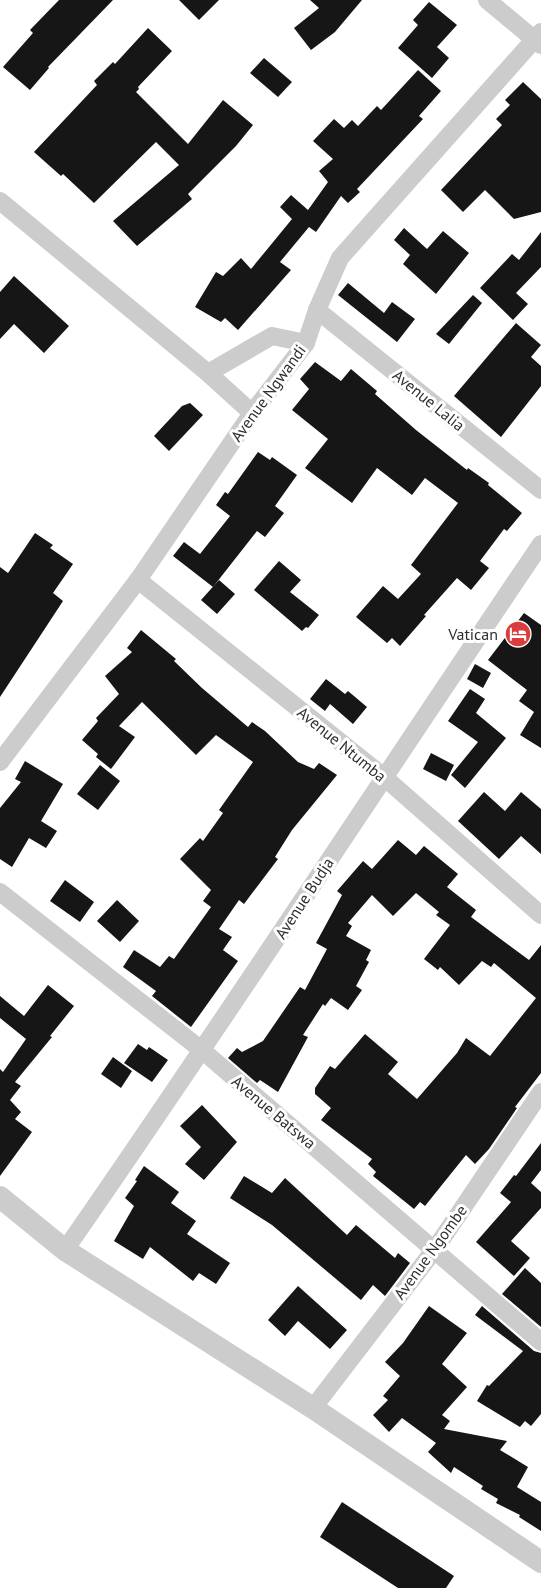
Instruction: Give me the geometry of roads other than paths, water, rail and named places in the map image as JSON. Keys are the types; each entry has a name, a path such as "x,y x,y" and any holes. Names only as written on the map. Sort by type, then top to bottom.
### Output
{"street":[{"path":"487,0 539,39"},
{"name":"Avenue Ngwandi","path":"0,762 138,580 252,413 306,343 317,310 340,258 539,39"},
{"path":"0,201 208,373 252,413"},
{"name":"Avenue Lalia","path":"317,310 541,490"},
{"path":"208,373 272,336 306,343"},
{"name":"Avenue Budja","path":"65,1250 203,1051 541,544"},
{"name":"Avenue Ntumba","path":"138,580 384,777 541,915"},
{"name":"Avenue Batswa","path":"0,892 203,1051 541,1342"},
{"name":"Avenue Ngombe","path":"313,1408 435,1249 541,1092"},
{"path":"0,1197 65,1250 313,1408 541,1562"}],"place":[{"name":"Vatican","path":"518,634"}]}
